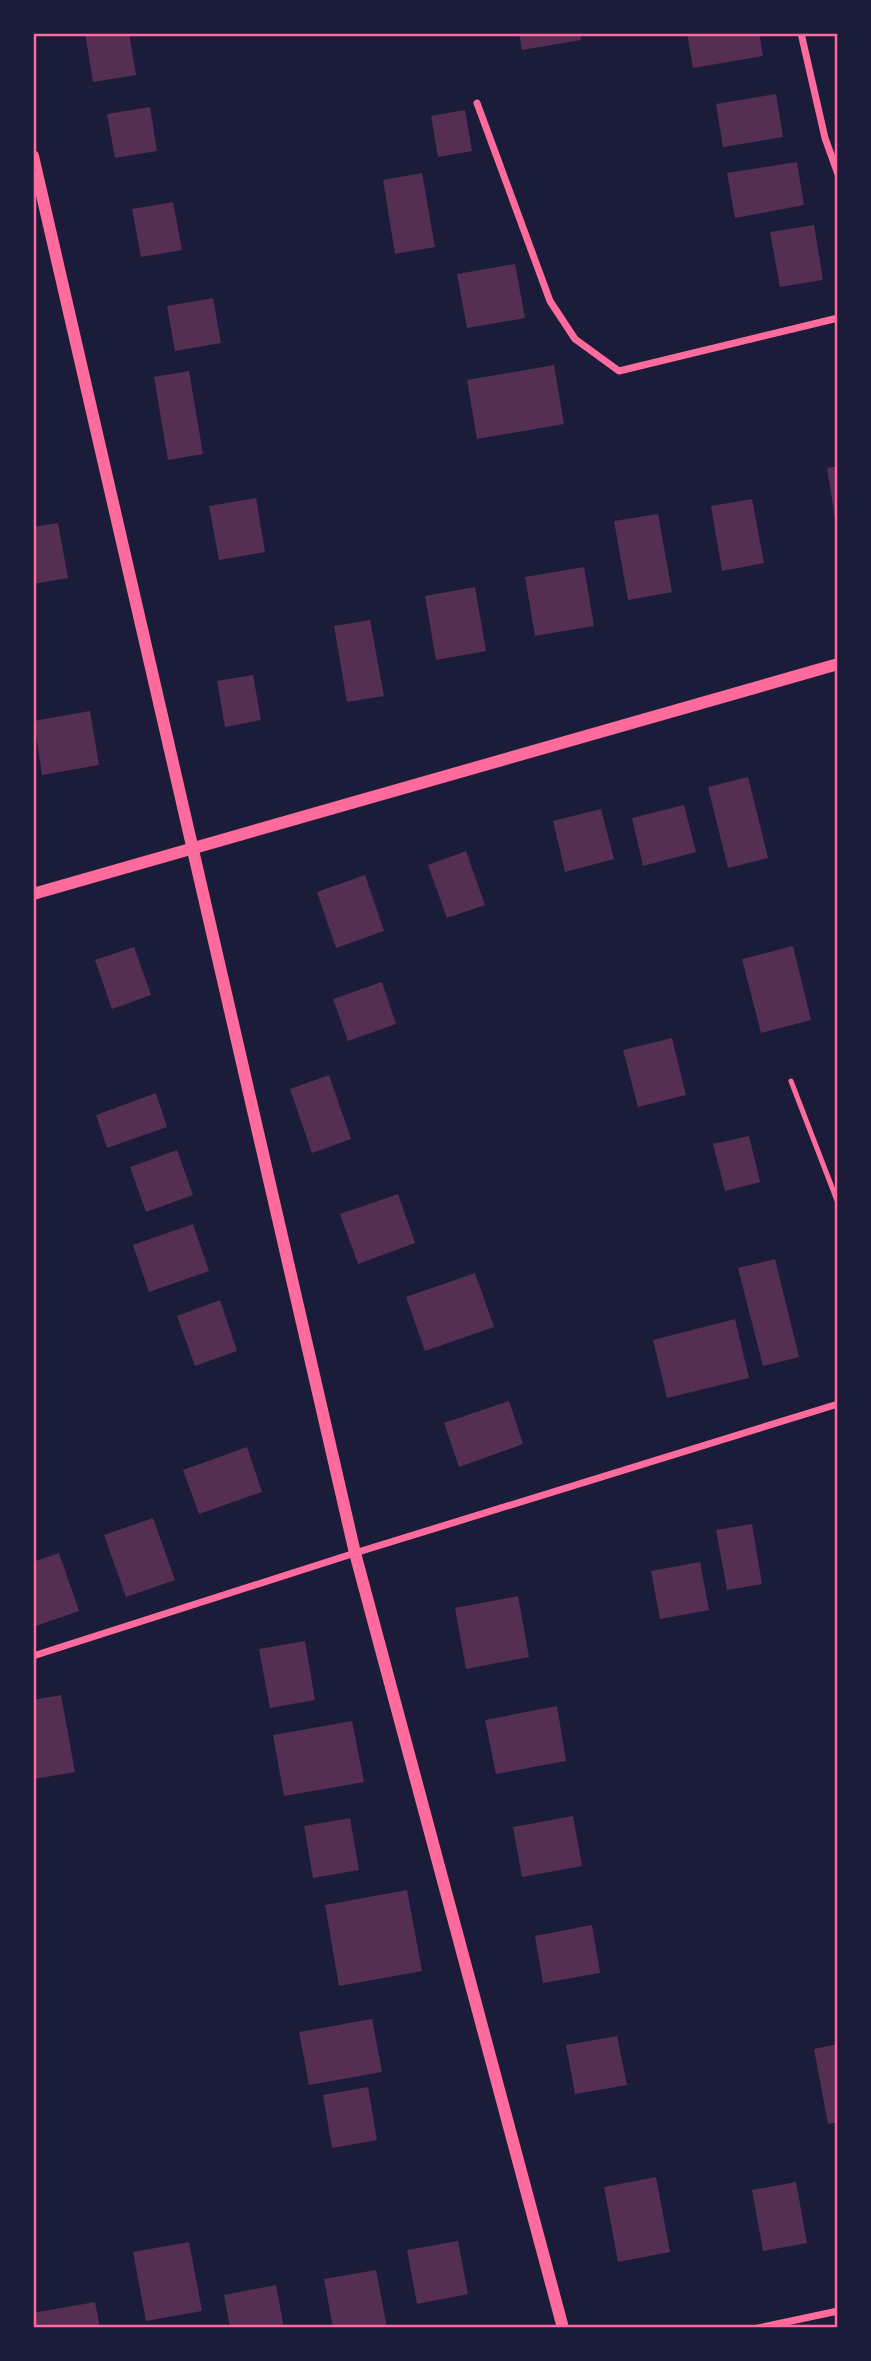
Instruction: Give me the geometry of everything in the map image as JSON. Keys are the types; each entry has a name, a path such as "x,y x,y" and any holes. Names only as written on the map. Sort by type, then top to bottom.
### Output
{"street":[{"path":"801,33 825,138 838,174"},
{"path":"477,103 550,302 575,339 619,371 838,318"},
{"path":"33,156 38,196 355,1553 563,2328"},
{"path":"33,894 838,664"},
{"path":"33,1656 838,1404"},
{"path":"758,2328 838,2311"}],"lane":[{"path":"791,1081 838,1203"}],"building":[{"path":"85,33 129,33 136,75 93,82"},
{"path":"519,33 580,33 581,40 522,50"},
{"path":"687,33 759,33 763,56 693,68"},
{"path":"776,94 783,137 723,147 716,104"},
{"path":"150,107 157,151 115,158 107,114"},
{"path":"465,110 472,151 438,157 431,116"},
{"path":"797,162 804,205 735,218 727,173"},
{"path":"422,173 435,247 395,254 383,180"},
{"path":"173,202 182,250 141,257 132,209"},
{"path":"814,225 823,280 780,287 770,232"},
{"path":"515,264 525,318 467,328 457,274"},
{"path":"213,298 221,343 175,351 167,306"},
{"path":"554,365 564,424 477,439 467,380"},
{"path":"189,371 203,454 168,460 154,377"},
{"path":"838,466 838,524 836,524 827,468"},
{"path":"256,498 265,552 219,560 209,506"},
{"path":"752,499 764,563 722,571 711,506"},
{"path":"658,514 672,592 628,600 614,521"},
{"path":"58,523 68,578 33,584 33,527"},
{"path":"584,567 594,626 535,636 525,577"},
{"path":"475,587 486,651 436,660 425,596"},
{"path":"370,620 384,696 347,702 334,626"},
{"path":"253,675 261,720 225,727 217,681"},
{"path":"90,711 99,765 42,775 34,721"},
{"path":"748,777 768,858 728,868 708,787"},
{"path":"684,805 696,852 643,866 632,818"},
{"path":"601,809 614,859 565,872 553,821"},
{"path":"466,851 485,905 447,918 428,865"},
{"path":"365,875 384,931 336,948 317,892"},
{"path":"793,946 811,1020 761,1033 742,959"},
{"path":"134,947 151,995 112,1009 95,960"},
{"path":"382,982 396,1024 348,1041 333,999"},
{"path":"672,1038 686,1095 638,1107 623,1050"},
{"path":"329,1075 351,1139 312,1153 290,1089"},
{"path":"156,1093 167,1127 107,1148 96,1115"},
{"path":"749,1136 760,1182 725,1191 713,1144"},
{"path":"177,1150 193,1195 146,1212 130,1167"},
{"path":"398,1194 415,1243 358,1264 340,1214"},
{"path":"193,1224 209,1271 149,1292 133,1245"},
{"path":"775,1259 799,1357 763,1366 738,1268"},
{"path":"475,1273 494,1327 425,1351 406,1297"},
{"path":"220,1300 237,1351 195,1366 177,1316"},
{"path":"735,1319 749,1378 667,1398 653,1340"},
{"path":"509,1401 523,1444 459,1467 444,1423"},
{"path":"247,1447 262,1492 199,1514 183,1470"},
{"path":"153,1518 175,1580 126,1597 104,1535"},
{"path":"752,1524 762,1584 727,1590 716,1530"},
{"path":"59,1553 79,1611 33,1627 33,1562"},
{"path":"700,1562 709,1610 660,1619 651,1571"},
{"path":"518,1596 529,1657 466,1669 455,1608"},
{"path":"305,1641 315,1700 270,1708 259,1649"},
{"path":"61,1695 75,1772 34,1779 33,1700"},
{"path":"557,1706 566,1761 496,1774 485,1720"},
{"path":"352,1721 364,1782 284,1796 273,1735"},
{"path":"573,1816 582,1866 522,1877 513,1827"},
{"path":"350,1818 359,1870 313,1878 304,1826"},
{"path":"407,1890 422,1971 339,1986 325,1905"},
{"path":"592,1925 600,1973 543,1983 535,1936"},
{"path":"372,2019 382,2072 309,2085 299,2032"},
{"path":"617,2036 627,2085 575,2094 566,2045"},
{"path":"838,2044 838,2122 828,2124 814,2049"},
{"path":"368,2087 377,2140 332,2148 323,2095"},
{"path":"656,2177 670,2252 618,2262 604,2187"},
{"path":"796,2182 807,2243 763,2251 752,2190"},
{"path":"458,2241 468,2294 417,2304 407,2250"},
{"path":"189,2242 202,2311 146,2321 133,2252"},
{"path":"376,2270 387,2328 333,2328 324,2279"},
{"path":"276,2285 284,2328 230,2328 224,2295"},
{"path":"95,2302 100,2328 33,2328 33,2313"}]}
